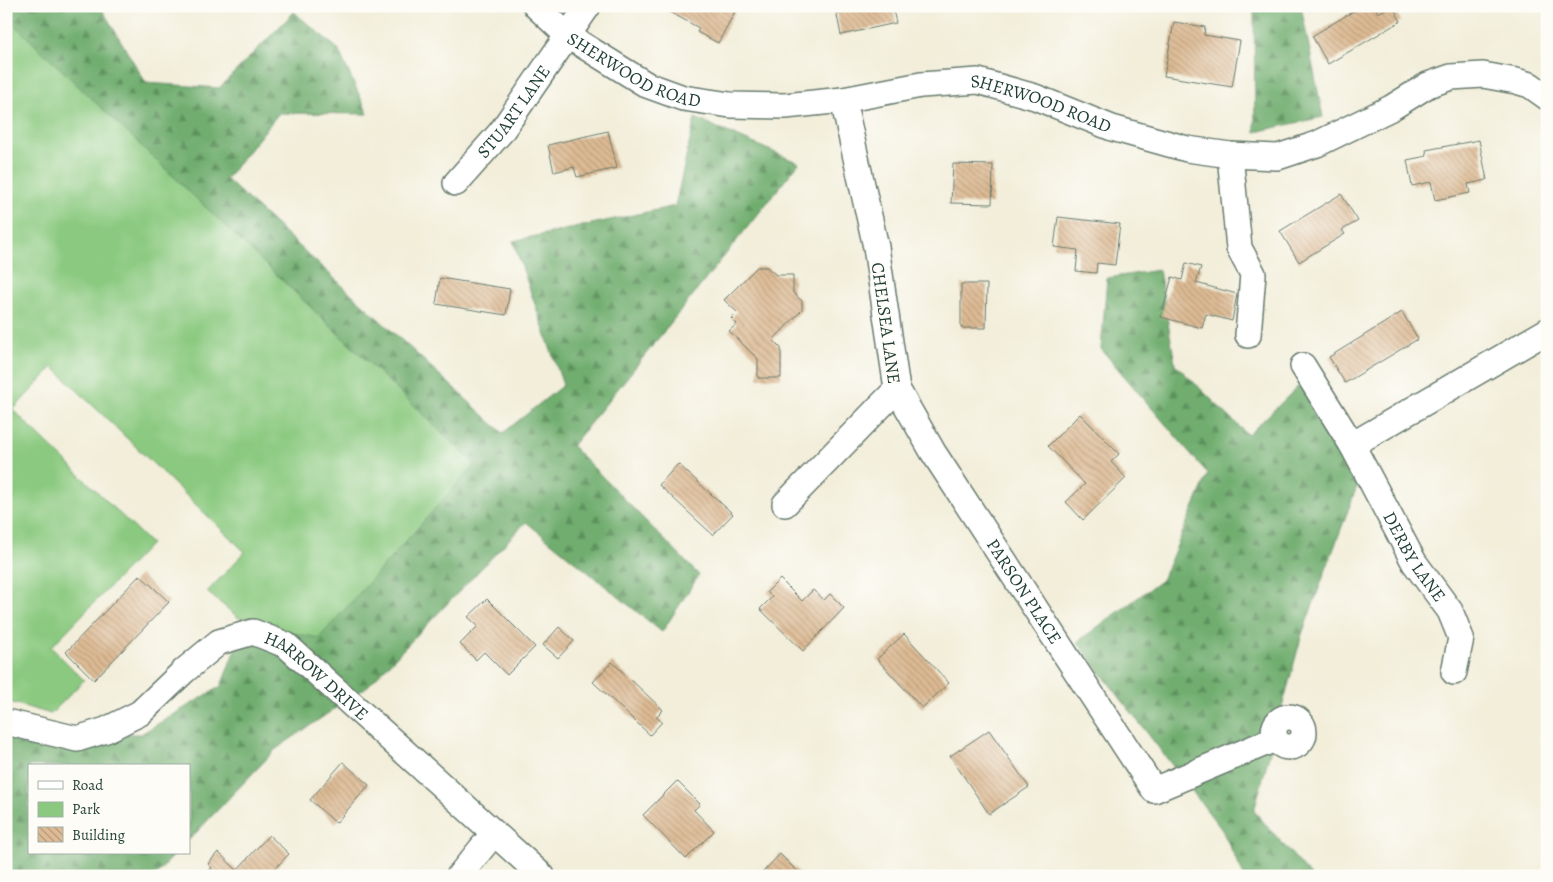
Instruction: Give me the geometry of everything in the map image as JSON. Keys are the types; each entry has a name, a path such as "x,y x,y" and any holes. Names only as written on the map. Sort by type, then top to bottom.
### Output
{"street":[{"name":"SHERWOOD ROAD","path":"536,6 568,36 647,85 683,98 730,105 784,106 843,100 921,85 978,81 1035,97 1112,128 1187,149 1230,155 1278,157 1317,144 1391,108 1428,85 1451,77 1483,75 1516,81 1530,85 1547,97"},
{"name":"STUART LANE","path":"456,183 500,132 588,6"},
{"name":"CHELSEA LANE","path":"785,504 897,390 876,247 843,100"},
{"path":"1230,155 1239,248 1253,274 1248,335"},
{"path":"1352,445 1547,332"},
{"name":"DERBY LANE","path":"1303,366 1352,445 1414,562 1450,611 1461,638 1454,672"},
{"name":"PARSON PLACE","path":"897,390 932,452 1154,790 1275,739"},
{"name":"HARROW DRIVE","path":"6,722 77,739 106,730 140,713 220,642 253,632 286,645 542,876"},
{"path":"459,876 494,833"}],"green space":[{"path":"6,6 100,6 146,83 219,88 294,12 338,49 368,114 279,113 226,179 503,433 563,385 513,241 675,206 695,118 799,163 572,446 699,575 662,632 526,522 368,686 276,749 190,839 190,764 28,764 28,854 175,854 155,876 6,876 6,733 141,734 221,686 245,623 475,464 6,17"},
{"path":"1254,6 1301,6 1323,117 1255,132"},
{"path":"6,17 475,464 319,638 245,623 207,592 245,552 53,367 13,410 151,544 51,647 84,680 51,714 6,701"},
{"path":"1159,270 1175,364 1248,435 1312,373 1366,462 1302,634 1254,811 1311,876 1244,876 1222,830 1077,642 1162,580 1208,474 1101,349 1107,278"}],"building":[{"path":"659,6 738,6 718,43 697,32 699,28"},
{"path":"835,6 892,6 896,23 841,35"},
{"path":"1362,6 1374,6 1378,13 1392,6 1401,21 1328,64 1312,36"},
{"path":"1174,22 1205,27 1204,35 1240,41 1232,87 1164,76"},
{"path":"608,131 617,168 577,177 574,167 554,172 548,145"},
{"path":"1479,140 1487,180 1468,184 1470,193 1435,200 1431,182 1412,186 1407,160 1427,156 1426,150"},
{"path":"953,164 993,165 992,204 951,203"},
{"path":"1341,194 1358,221 1342,230 1345,234 1299,262 1280,231"},
{"path":"1058,217 1120,224 1115,265 1097,263 1096,273 1076,271 1078,250 1054,247"},
{"path":"1186,263 1201,267 1196,283 1237,294 1232,321 1206,314 1202,328 1161,317 1172,277 1182,280"},
{"path":"757,267 767,267 776,275 793,275 793,293 802,301 802,310 773,340 781,348 781,378 758,378 758,359 729,331 737,324 731,318 737,312 724,300"},
{"path":"440,278 510,289 506,315 436,304"},
{"path":"961,284 987,284 986,328 961,328"},
{"path":"1402,312 1418,339 1345,383 1329,357"},
{"path":"1080,414 1119,454 1111,462 1126,478 1083,520 1066,502 1085,484 1048,446"},
{"path":"678,464 733,514 713,535 659,485"},
{"path":"140,575 169,602 94,680 66,652"},
{"path":"780,579 802,601 813,590 824,600 830,594 844,608 803,651 760,609 772,597 767,592"},
{"path":"487,599 535,647 507,675 484,652 476,660 460,644 478,626 468,617"},
{"path":"559,627 574,641 558,658 543,645"},
{"path":"904,634 949,683 922,708 877,659"},
{"path":"612,662 663,710 656,717 662,722 650,735 593,682"},
{"path":"989,730 1029,787 989,814 950,756"},
{"path":"343,762 369,785 336,823 310,800"},
{"path":"677,781 700,804 694,810 714,831 686,859 643,815"},
{"path":"269,835 289,854 268,876 205,876 212,868 208,864 218,852 237,870"},
{"path":"780,854 802,876 759,876"}]}
